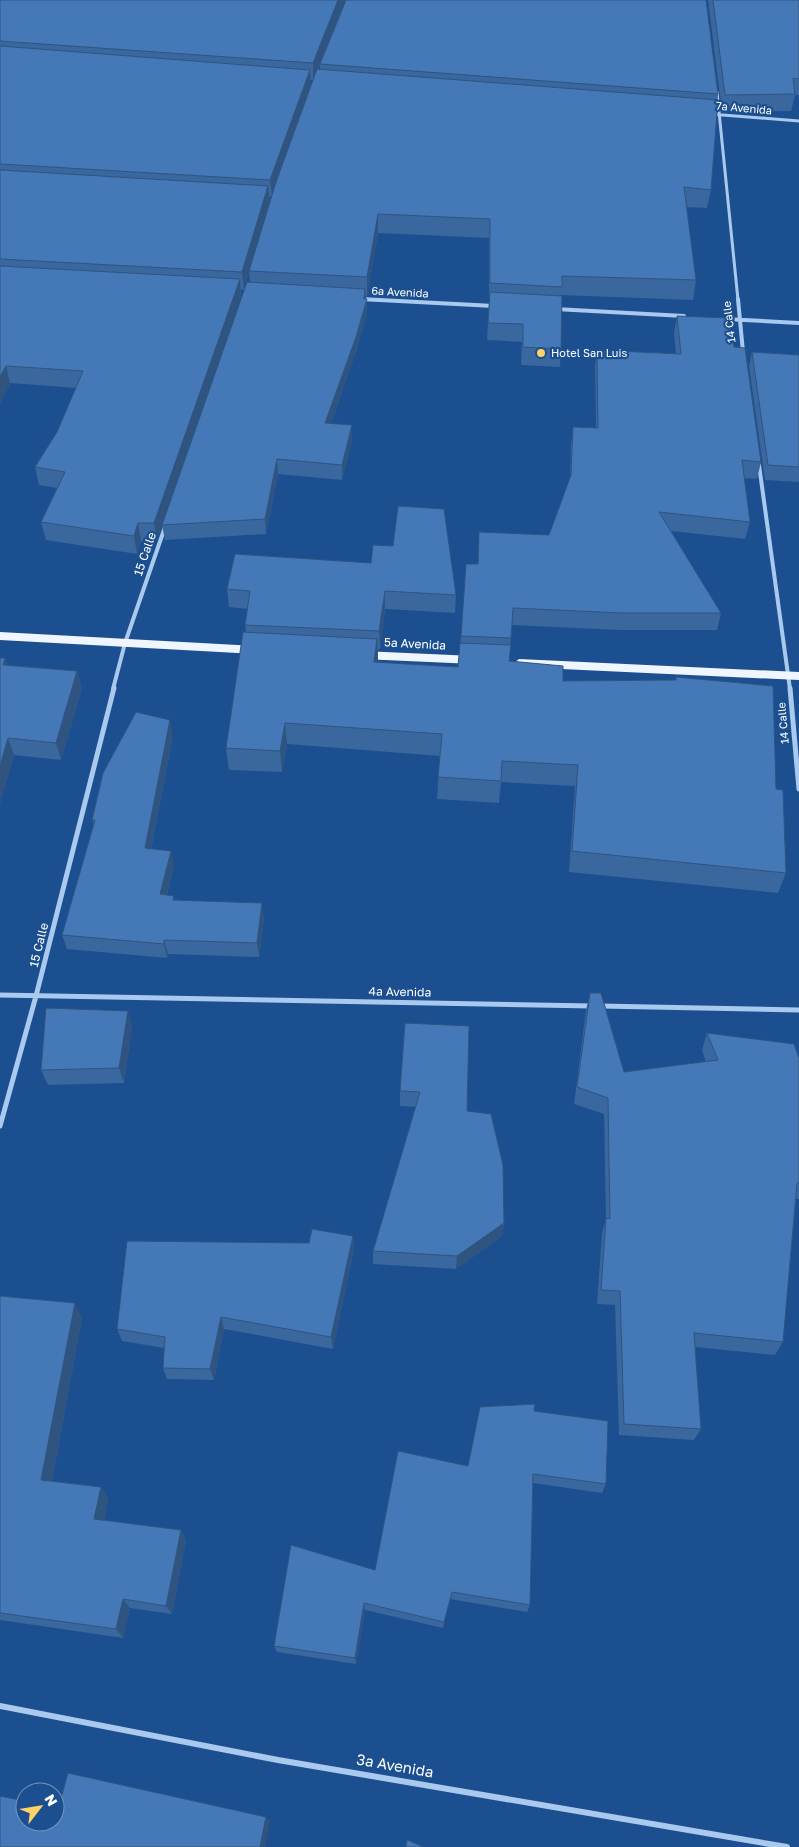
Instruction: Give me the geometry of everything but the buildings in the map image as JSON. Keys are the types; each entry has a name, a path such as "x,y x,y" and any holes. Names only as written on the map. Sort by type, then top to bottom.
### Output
{"main road":[{"path":"0,636 274,650"},
{"name":"5a Avenida","path":"353,654 482,661"},
{"path":"511,662 794,676"}],"street":[{"name":"14 Calle","path":"716,86 738,319 744,358"},
{"name":"7a Avenida","path":"710,114 799,121"},
{"name":"6a Avenida","path":"355,299 502,307"},
{"path":"551,309 689,317"},
{"path":"718,318 799,323"},
{"name":"14 Calle","path":"758,464 794,676 799,789"},
{"name":"15 Calle","path":"0,1126 36,996 125,643 166,523"},
{"name":"4a Avenida","path":"0,995 799,1010"},
{"name":"3a Avenida","path":"0,1706 278,1760 787,1847"}],"place":[{"name":"Hotel San Luis","path":"541,353"}]}
